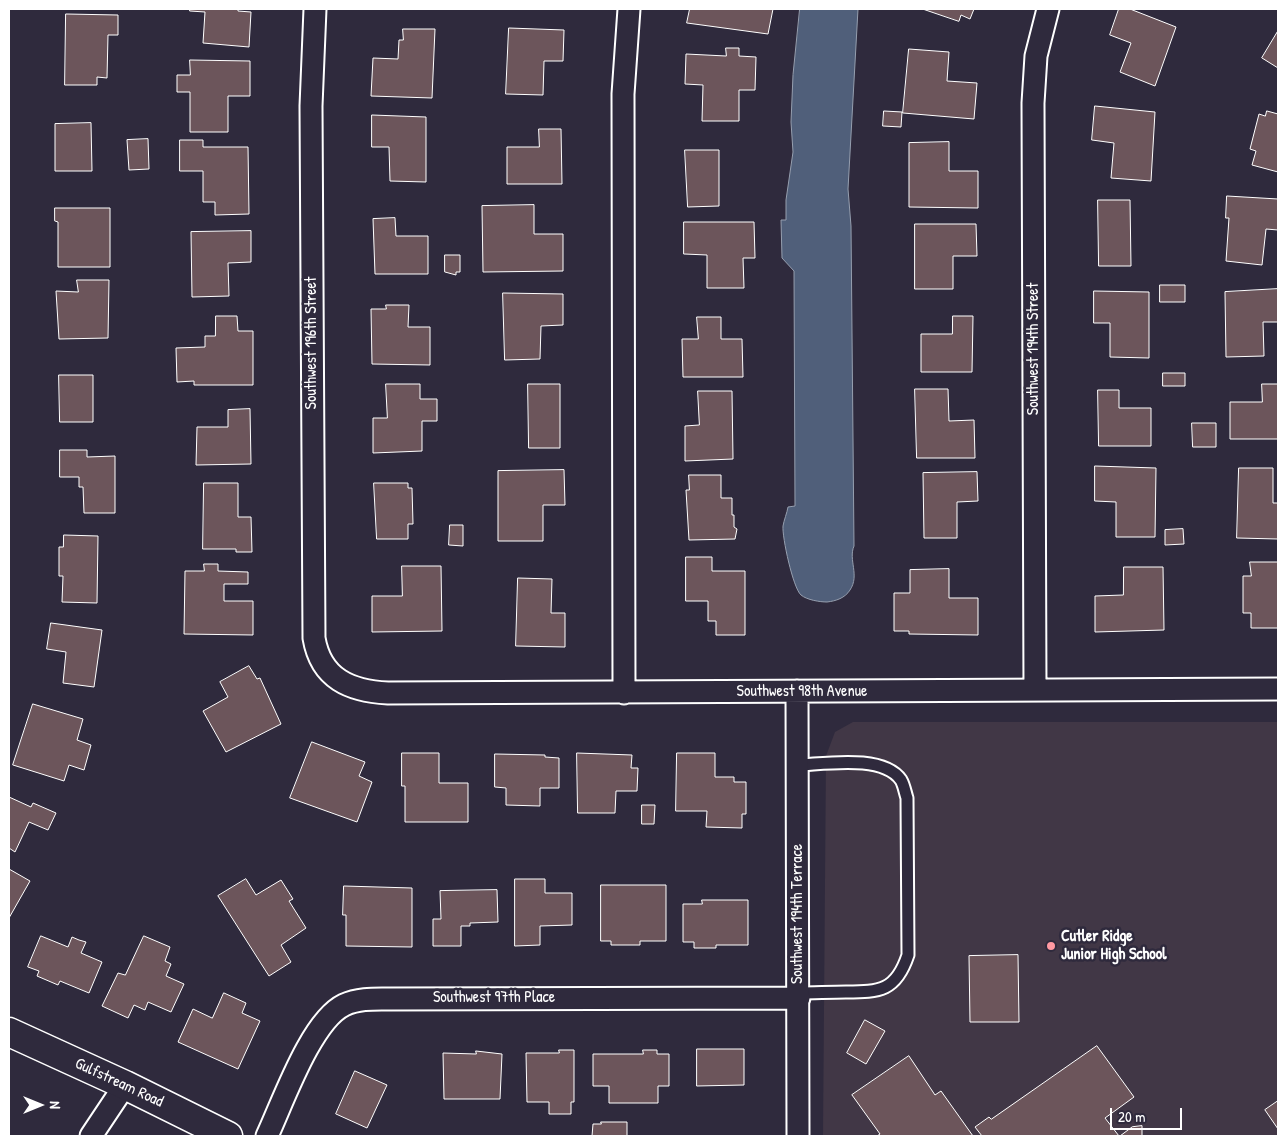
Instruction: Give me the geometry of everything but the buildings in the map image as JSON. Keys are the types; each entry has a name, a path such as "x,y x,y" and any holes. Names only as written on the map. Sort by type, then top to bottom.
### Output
{"street":[{"name":"Southwest 196th Street","path":"315,9 311,106 313,622 316,649 331,673"},
{"path":"624,693 623,94 628,9"},
{"name":"Southwest 194th Street","path":"1035,690 1033,103 1036,56 1048,9"},
{"name":"Southwest 98th Avenue","path":"331,673 346,685 367,692 624,693 1278,689"},
{"name":"Southwest 194th Terrace","path":"797,692 798,1136"},
{"name":"Southwest 97th Place","path":"267,1136 304,1056 319,1029 333,1012 356,1001 390,998 799,996"},
{"name":"Gulfstream Road","path":"9,1032 125,1085 228,1136"},
{"path":"91,1136 125,1085"}],"lane":[{"path":"797,765 873,763 888,767 901,780 907,798 908,954 903,970 892,984 875,992 799,996"}],"shaded area":[{"name":"Cutler Ridge Junior High School","path":"853,722 1278,722 1278,1136 823,1136 826,756 835,732"}],"water":[{"path":"800,9 858,9 848,189 851,226 854,546 852,557 854,579 846,595 837,600 827,602 817,601 801,595 795,583 789,562 783,532 788,507 795,506 794,271 782,258 781,220 786,220 786,200 793,152 791,122 793,75"}],"place":[{"name":"Cutler Ridge Junior High School","path":"1051,946"}]}
